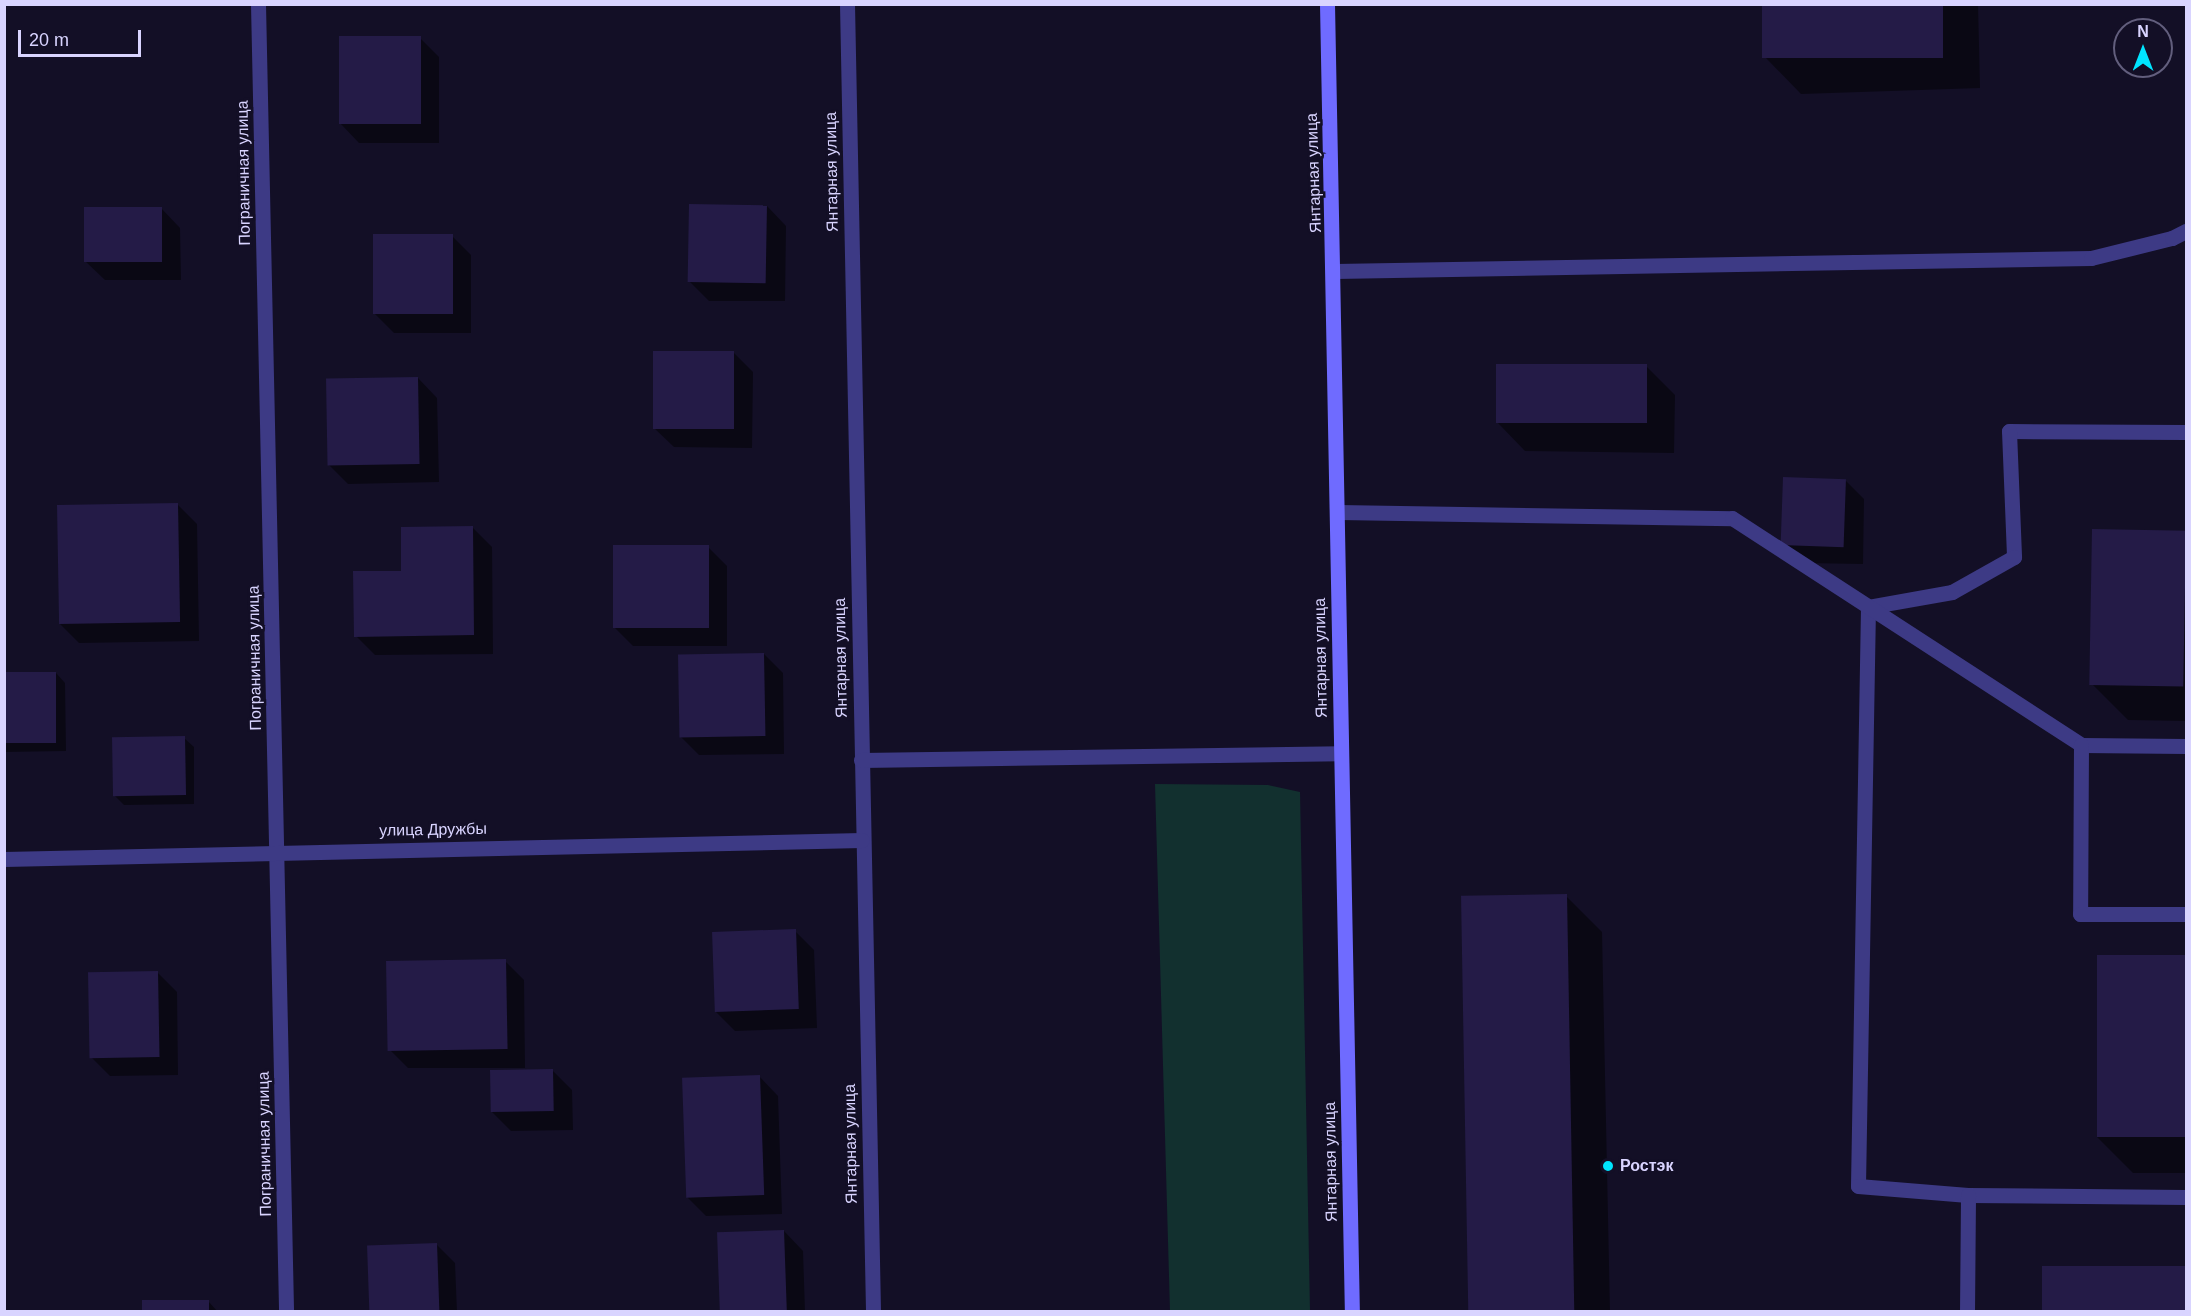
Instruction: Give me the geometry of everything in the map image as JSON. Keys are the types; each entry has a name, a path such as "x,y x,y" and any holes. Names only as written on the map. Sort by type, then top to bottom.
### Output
{"street":[{"name":"Пограничная улица","path":"258,4 286,1311"},
{"name":"Янтарная улица","path":"847,4 873,1311"},
{"name":"Янтарная улица","path":"1327,4 1335,272 1340,753 1352,1311"},
{"path":"1335,272 2091,258 2187,231"},
{"path":"1868,607 1952,592 2014,557 2009,431 2187,432"},
{"path":"1338,512 1732,518 2081,745 2187,746"},
{"path":"1868,607 1858,1186 1968,1195 2187,1197"},
{"path":"2081,745 2080,914 2187,914"},
{"path":"861,760 1340,753"},
{"name":"улица Дружбы","path":"4,859 277,851 862,840"},
{"path":"1967,1311 1968,1195"}],"green space":[{"path":"1155,784 1268,785 1300,792 1310,1311 1170,1311"}],"building":[{"path":"1762,4 1943,4 1943,58 1762,58"},
{"path":"339,36 421,36 421,124 339,124"},
{"path":"689,204 767,205 766,283 688,282"},
{"path":"84,207 162,207 162,262 84,262"},
{"path":"373,234 453,234 453,314 373,314"},
{"path":"653,351 734,351 734,429 653,429"},
{"path":"1496,364 1647,364 1647,423 1496,423"},
{"path":"418,377 420,464 328,466 326,379"},
{"path":"1783,477 1846,479 1844,547 1781,545"},
{"path":"178,503 180,622 59,624 57,505"},
{"path":"473,526 474,635 354,637 353,571 401,571 401,527"},
{"path":"2092,529 2186,531 2183,687 2089,685"},
{"path":"613,545 709,545 709,628 613,628"},
{"path":"764,653 765,736 679,737 678,655"},
{"path":"4,672 56,672 56,743 4,743"},
{"path":"185,736 186,795 113,796 112,737"},
{"path":"1567,894 1574,1312 1468,1312 1461,896"},
{"path":"796,929 799,1009 715,1012 712,932"},
{"path":"2097,955 2186,955 2186,1137 2097,1137"},
{"path":"506,959 508,1049 388,1051 386,961"},
{"path":"158,971 160,1057 90,1058 88,972"},
{"path":"553,1069 554,1111 491,1112 490,1070"},
{"path":"760,1075 764,1195 686,1198 682,1078"},
{"path":"784,1230 787,1312 720,1312 717,1232"},
{"path":"437,1243 439,1312 369,1312 367,1245"},
{"path":"2042,1266 2186,1266 2186,1312 2042,1312"},
{"path":"142,1300 209,1300 209,1312 142,1312"}],"place":[{"name":"Ростэк","path":"1608,1166"}]}
